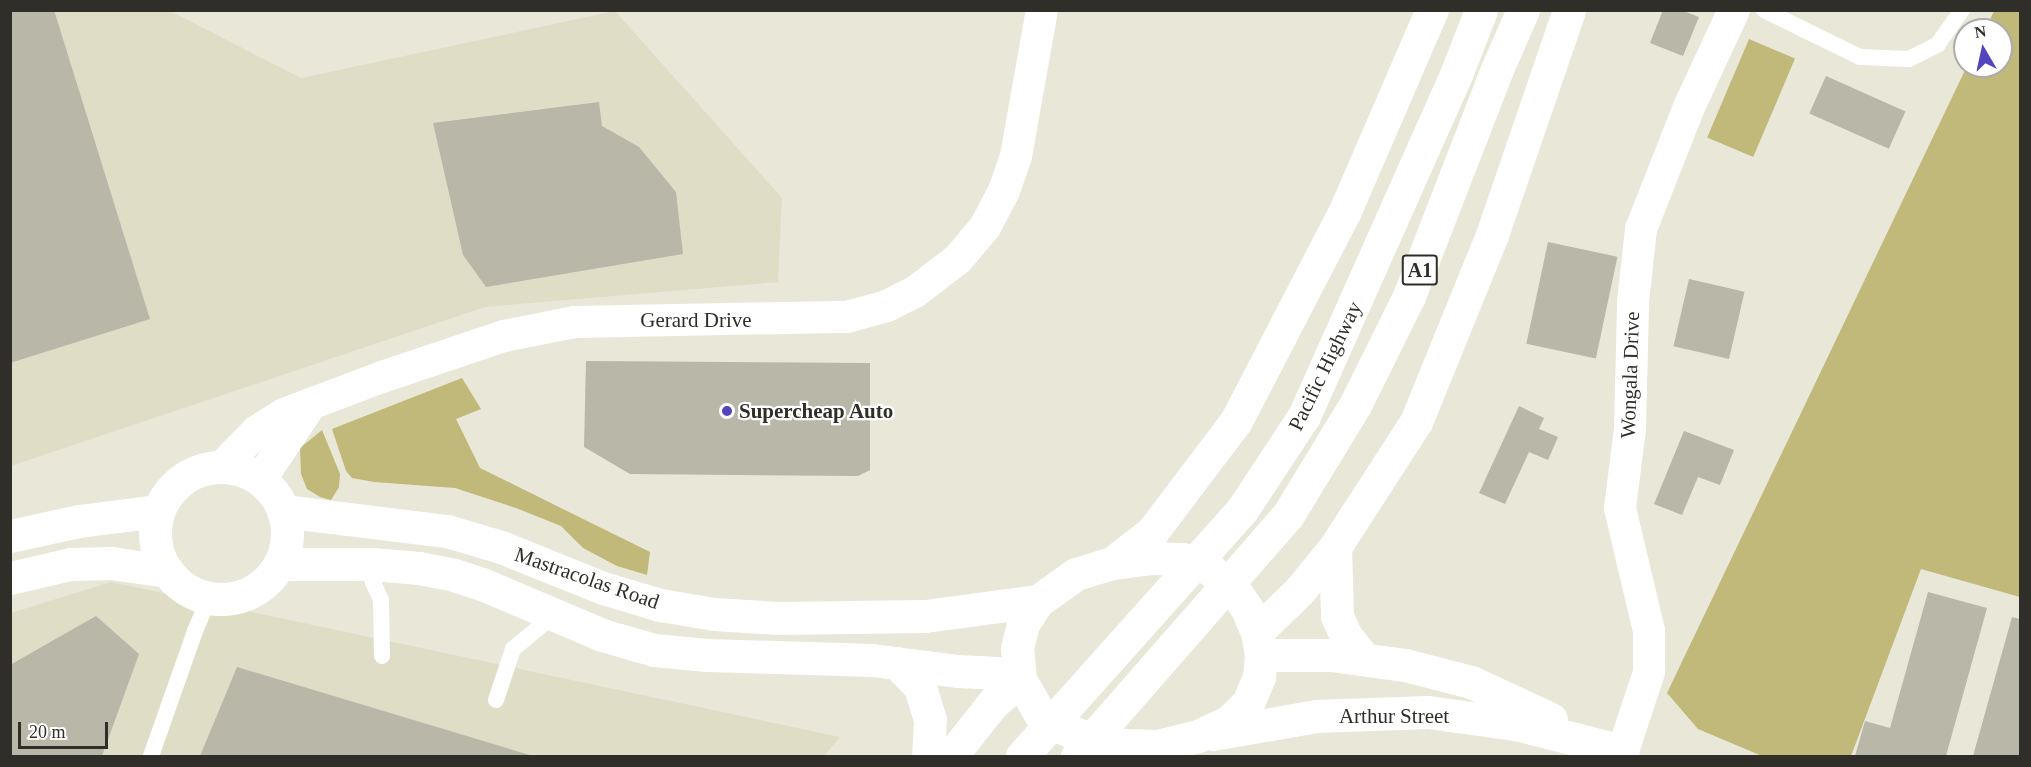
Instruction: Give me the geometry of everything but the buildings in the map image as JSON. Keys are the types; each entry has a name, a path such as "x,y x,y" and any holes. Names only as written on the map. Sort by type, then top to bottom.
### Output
{"main road":[{"path":"1112,563 1152,532 1236,421 1344,213 1432,10"},
{"name":"Pacific Highway","path":"1022,756 1242,510 1304,416 1433,126 1481,10"},
{"name":"Pacific Highway","path":"1077,756 1288,515 1356,403 1409,296 1522,10"},
{"path":"1259,643 1299,590 1335,548 1416,422 1492,235 1569,10"},
{"path":"222,467 242,470 260,480 274,493 283,511 287,529 285,547 279,564 267,580 250,592 230,598 209,598 193,593 178,584 166,571 158,552 154,531 158,511 168,493 183,478 201,470 222,467"},
{"path":"10,536 79,521 158,511"},
{"name":"Mastracolas Road","path":"283,511 447,531 501,547 603,588 660,605 714,614 778,618 914,616 1038,601"},
{"path":"1335,548 1337,616 1346,636 1364,658"},
{"path":"951,756 993,703 1020,677 1017,648 1023,624 1038,601 1076,574 1112,563 1151,558 1183,559 1208,568 1233,588 1247,609 1259,643 1259,677 1248,703 1228,722 1177,745"},
{"path":"10,578 70,564 111,563 166,571"},
{"name":"Mastracolas Road","path":"279,564 372,564 419,568 454,575 602,635 654,650 707,656 819,657 1020,677"},
{"name":"Arthur Street","path":"1259,643 1405,664 1471,682 1629,754"},
{"path":"897,663 920,687 930,720 928,756"},
{"name":"Arthur Street","path":"1020,677 1040,714 1058,726 1084,737 1119,745 1177,745 1316,716 1428,712 1516,724 1629,754"}],"street":[{"name":"Gerard Drive","path":"222,467 257,431 284,414 504,336 575,322 650,319 811,320 847,317 887,306 915,292 958,259 985,227 1004,191 1016,156 1042,10"},
{"name":"Wongala Drive","path":"1629,754 1649,672 1648,630 1620,508 1630,429 1632,302 1641,229 1689,107 1734,10"},
{"path":"260,480 311,404"}],"lane":[{"path":"1764,10 1860,57 1908,59 1938,44 1962,10"},
{"path":"372,564 373,582 381,600 382,656"},
{"path":"151,756 209,598"},
{"path":"496,700 513,649 554,615"}],"shaded area":[{"path":"10,11 170,11 301,78 615,11 782,198 778,282 485,307 11,466"},
{"path":"1994,11 2020,11 2020,597 1921,569 1851,756 1762,756 1698,729 1667,693 1961,78 2013,78 2013,18 1991,18"},
{"path":"1749,39 1795,59 1753,157 1707,137"},
{"path":"462,378 481,409 456,419 480,468 650,552 647,575 617,566 583,548 561,526 516,508 455,488 374,482 352,478 346,471 332,429"},
{"path":"322,430 340,474 339,487 331,500 320,497 307,489 301,474 300,448"},
{"path":"111,582 840,737 824,756 11,756 11,613"}],"place":[{"name":"Supercheap Auto","path":"727,411"}]}
